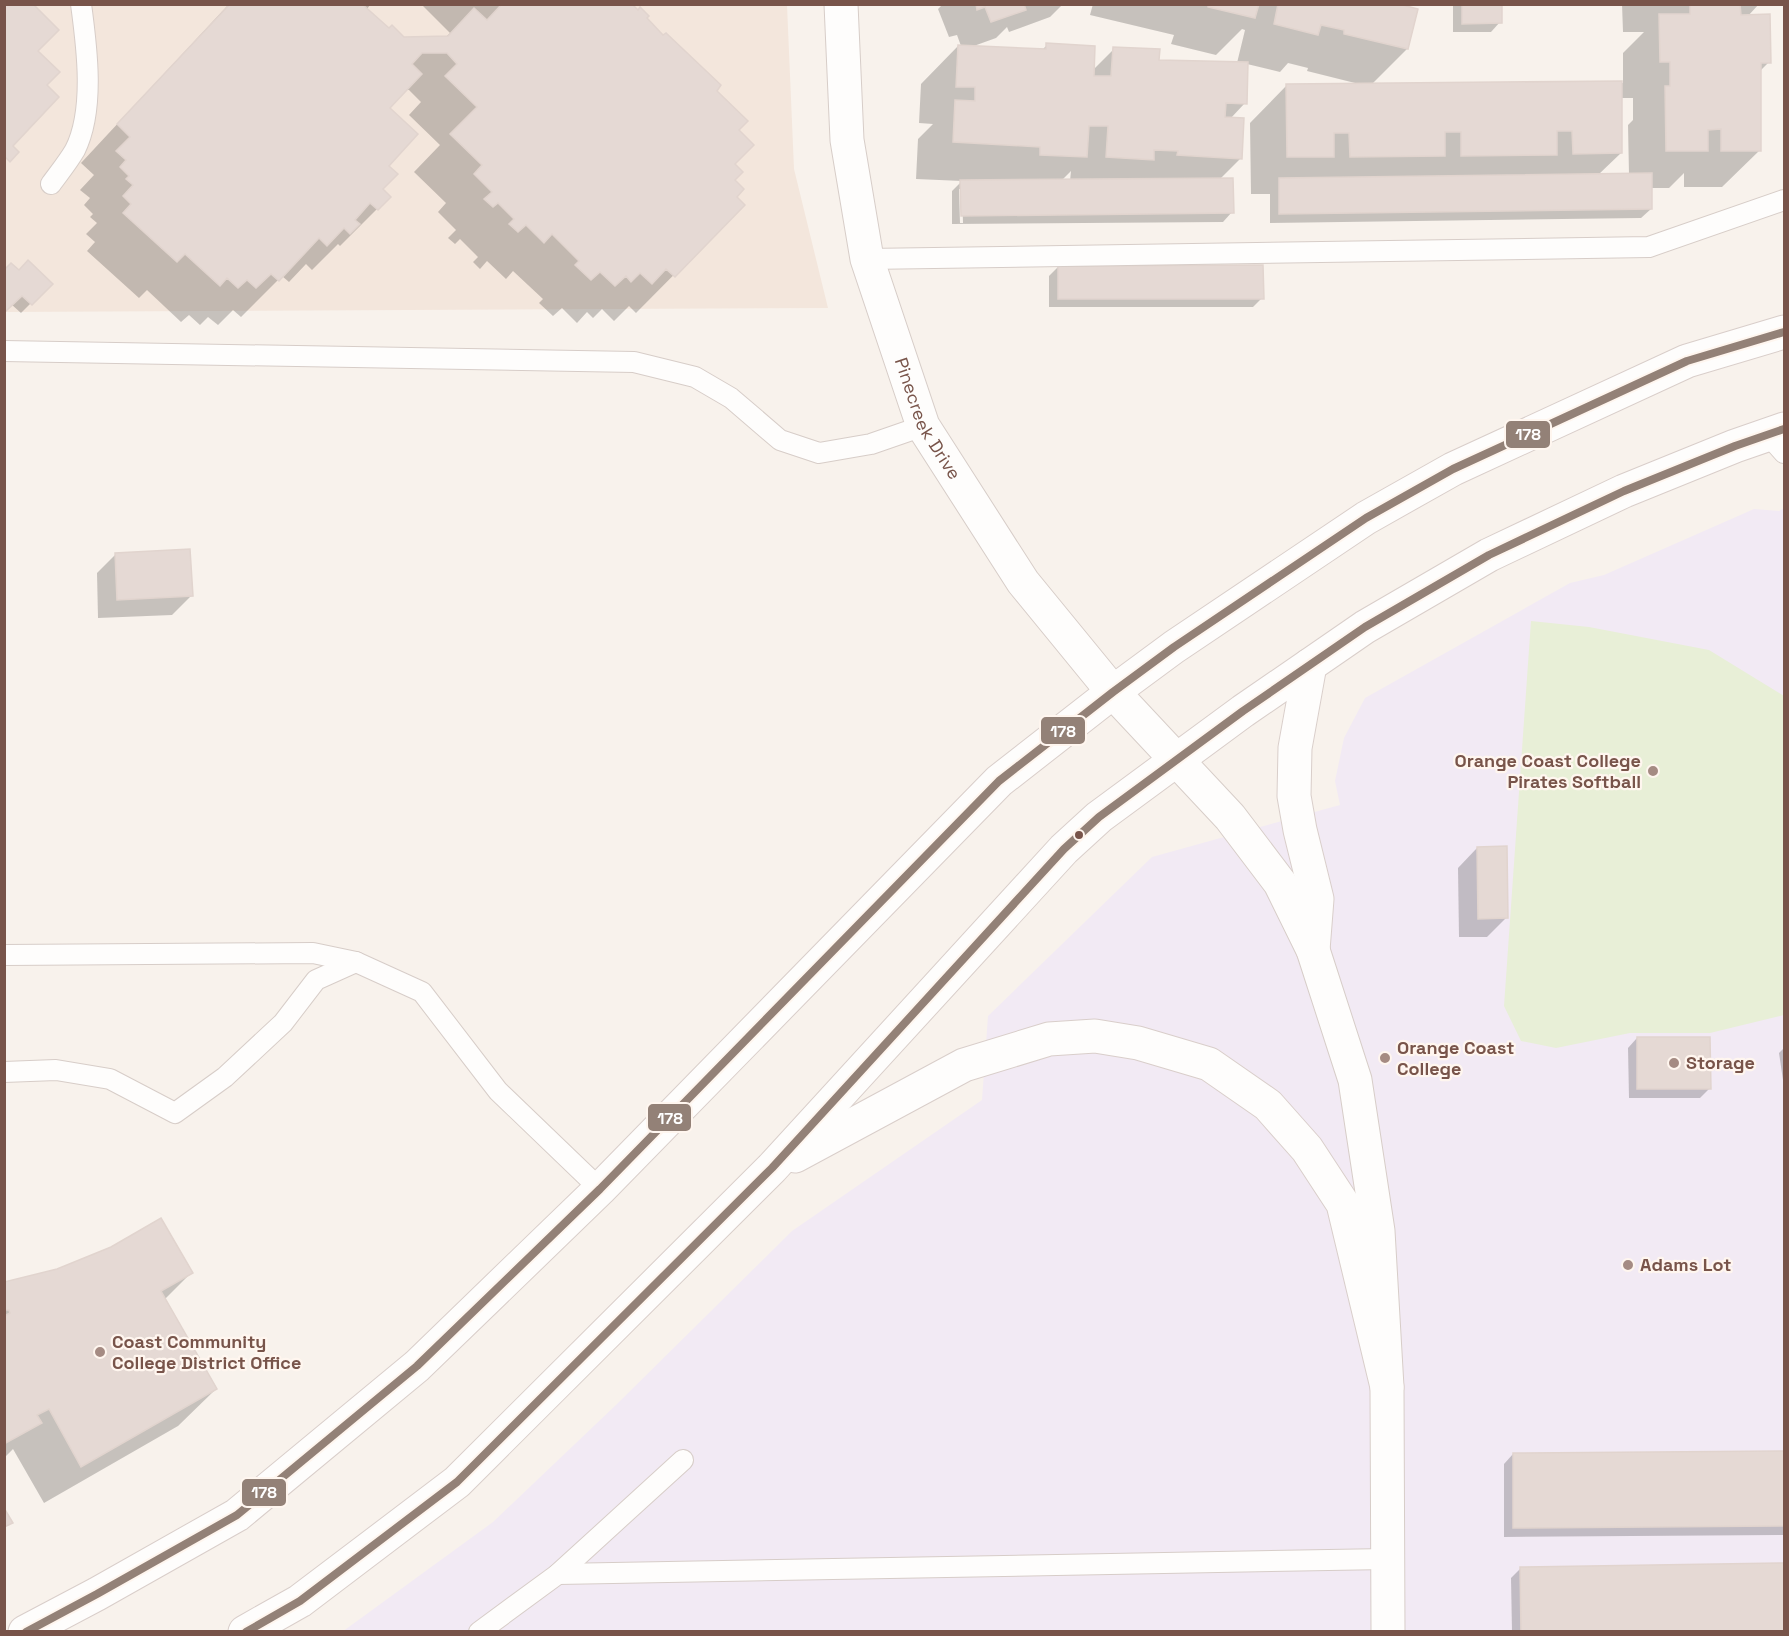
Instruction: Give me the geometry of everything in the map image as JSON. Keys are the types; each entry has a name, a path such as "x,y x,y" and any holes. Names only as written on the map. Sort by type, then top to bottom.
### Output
{"main road":[{"name":"Pinecreek Drive","path":"841,4 847,140 867,260 923,426 1023,582 1113,692 1230,817 1280,883 1313,950"},
{"path":"25,1632 237,1515 417,1366 600,1189 999,781 1113,692 1174,647 1366,518 1453,470 1687,361 1785,332"},
{"path":"245,1632 300,1601 457,1482 772,1168 1064,849 1099,817 1243,711 1365,627 1489,555 1624,491 1779,439"},
{"path":"1310,665 1295,748 1294,796 1317,899 1313,950 1355,1080 1378,1231 1387,1386 1388,1632"},
{"path":"772,1168 964,1065 1049,1039 1095,1036 1117,1039 1209,1064 1268,1105 1306,1149 1343,1203 1387,1386"}],"lane":[{"path":"51,184 75,150 84,125 86,70 81,4"},
{"path":"867,260 1649,247 1785,201"},
{"path":"4,351 634,362 694,377 731,398 780,440 819,453 871,444 923,426"},
{"path":"4,955 313,953 356,962 422,992 498,1091 600,1189"},
{"path":"4,1072 56,1071 110,1079 174,1113 225,1077 284,1023 316,980 356,962"},
{"path":"479,1632 558,1574 683,1460"},
{"path":"558,1574 1387,1559"}],"shaded area":[{"path":"4,5 787,5 794,169 828,308 5,312"},
{"name":"Orange Coast College","path":"1784,508 1784,1631 342,1632 493,1522 617,1404 792,1231 982,1100 988,1016 1152,857 1340,805 1335,781 1344,738 1365,698 1570,583 1604,575 1754,509 1779,511"}],"green space":[{"name":"Orange Coast College Pirates Softball","path":"1531,621 1589,627 1709,650 1784,696 1784,1015 1710,1033 1630,1033 1556,1048 1521,1041 1504,1006"}],"building":[{"path":"4,4 33,4 59,30 38,51 60,72 47,85 59,97 13,146 19,152 10,162 4,156"},
{"path":"230,4 362,4 389,28 392,25 404,37 448,36 474,8 487,20 502,4 632,4 638,10 640,7 663,35 666,33 721,85 717,91 748,121 739,130 754,145 735,164 743,172 735,180 744,189 737,197 745,205 675,277 666,269 652,284 640,273 631,282 626,276 615,286 600,272 591,280 575,265 579,261 552,234 544,243 526,225 518,232 509,224 514,219 498,203 493,207 484,199 492,192 474,174 482,165 450,134 477,107 445,76 457,64 447,53 422,53 412,64 422,74 390,108 418,134 389,166 398,174 383,189 391,197 378,210 370,203 355,220 360,224 350,234 344,228 327,246 319,238 279,281 271,274 256,288 247,280 238,288 227,278 220,286 185,254 177,262 123,213 131,204 123,196 133,185 126,179 129,176 120,167 126,160 116,151 130,137 117,124"},
{"path":"976,4 1024,4 1026,10 991,22 985,7 977,10"},
{"path":"1208,4 1259,4 1255,18 1208,7"},
{"path":"1278,4 1399,4 1418,9 1408,49 1344,34 1344,30 1321,25 1318,35 1274,24"},
{"path":"1462,4 1502,4 1502,23 1462,24"},
{"path":"1690,4 1740,4 1741,15 1770,14 1771,63 1761,63 1761,151 1721,151 1721,129 1708,130 1708,151 1666,151 1665,86 1670,86 1670,62 1660,62 1659,14 1690,14"},
{"path":"1046,43 1095,46 1094,76 1111,76 1113,47 1160,49 1159,60 1248,62 1247,104 1226,103 1225,117 1244,118 1242,159 1177,155 1178,151 1154,150 1154,160 1106,157 1108,126 1089,126 1087,157 1040,155 1040,147 953,142 955,100 975,101 975,87 956,87 958,45 1046,49"},
{"path":"1622,81 1622,153 1573,154 1572,131 1557,131 1557,155 1461,156 1461,132 1445,132 1445,156 1350,157 1349,133 1334,133 1334,157 1287,157 1286,84"},
{"path":"1652,173 1652,209 1279,214 1279,178"},
{"path":"1233,178 1234,213 961,216 960,180"},
{"path":"28,260 53,284 32,305 22,296 6,311 4,309 4,270 11,263 19,270"},
{"path":"1263,265 1264,299 1058,299 1058,266"},
{"path":"190,549 193,596 117,600 115,553"},
{"path":"1507,846 1508,918 1478,919 1477,847"},
{"name":"Storage","path":"1637,1037 1710,1037 1711,1089 1637,1089"},
{"name":"Coast Community College District Office","path":"161,1218 193,1273 161,1291 217,1389 81,1467 49,1409 37,1415 42,1423 4,1444 4,1316 10,1313 9,1310 4,1310 4,1282 57,1269 111,1247"},
{"path":"1784,1451 1784,1526 1513,1528 1513,1453"},
{"path":"4,1508 13,1523 4,1527"},
{"path":"1784,1563 1784,1632 1521,1632 1520,1567"}],"transit line":[{"name":"178","path":"26,1632 237,1515 417,1366 600,1189 999,781 1113,692 1174,647 1366,518 1453,469 1687,361 1784,332"},
{"name":"178","path":"246,1632 300,1601 457,1482 772,1168 1064,849 1099,817 1243,711 1365,627 1489,555 1624,491 1735,446 1784,429"}],"place":[{"name":"Orange Coast College Pirates Softball","path":"1653,771"},
{"name":"Orange Coast College","path":"1385,1058"},
{"name":"Storage","path":"1674,1063"},
{"name":"Adams Lot","path":"1628,1265"},
{"name":"Coast Community College District Office","path":"100,1352"}]}
